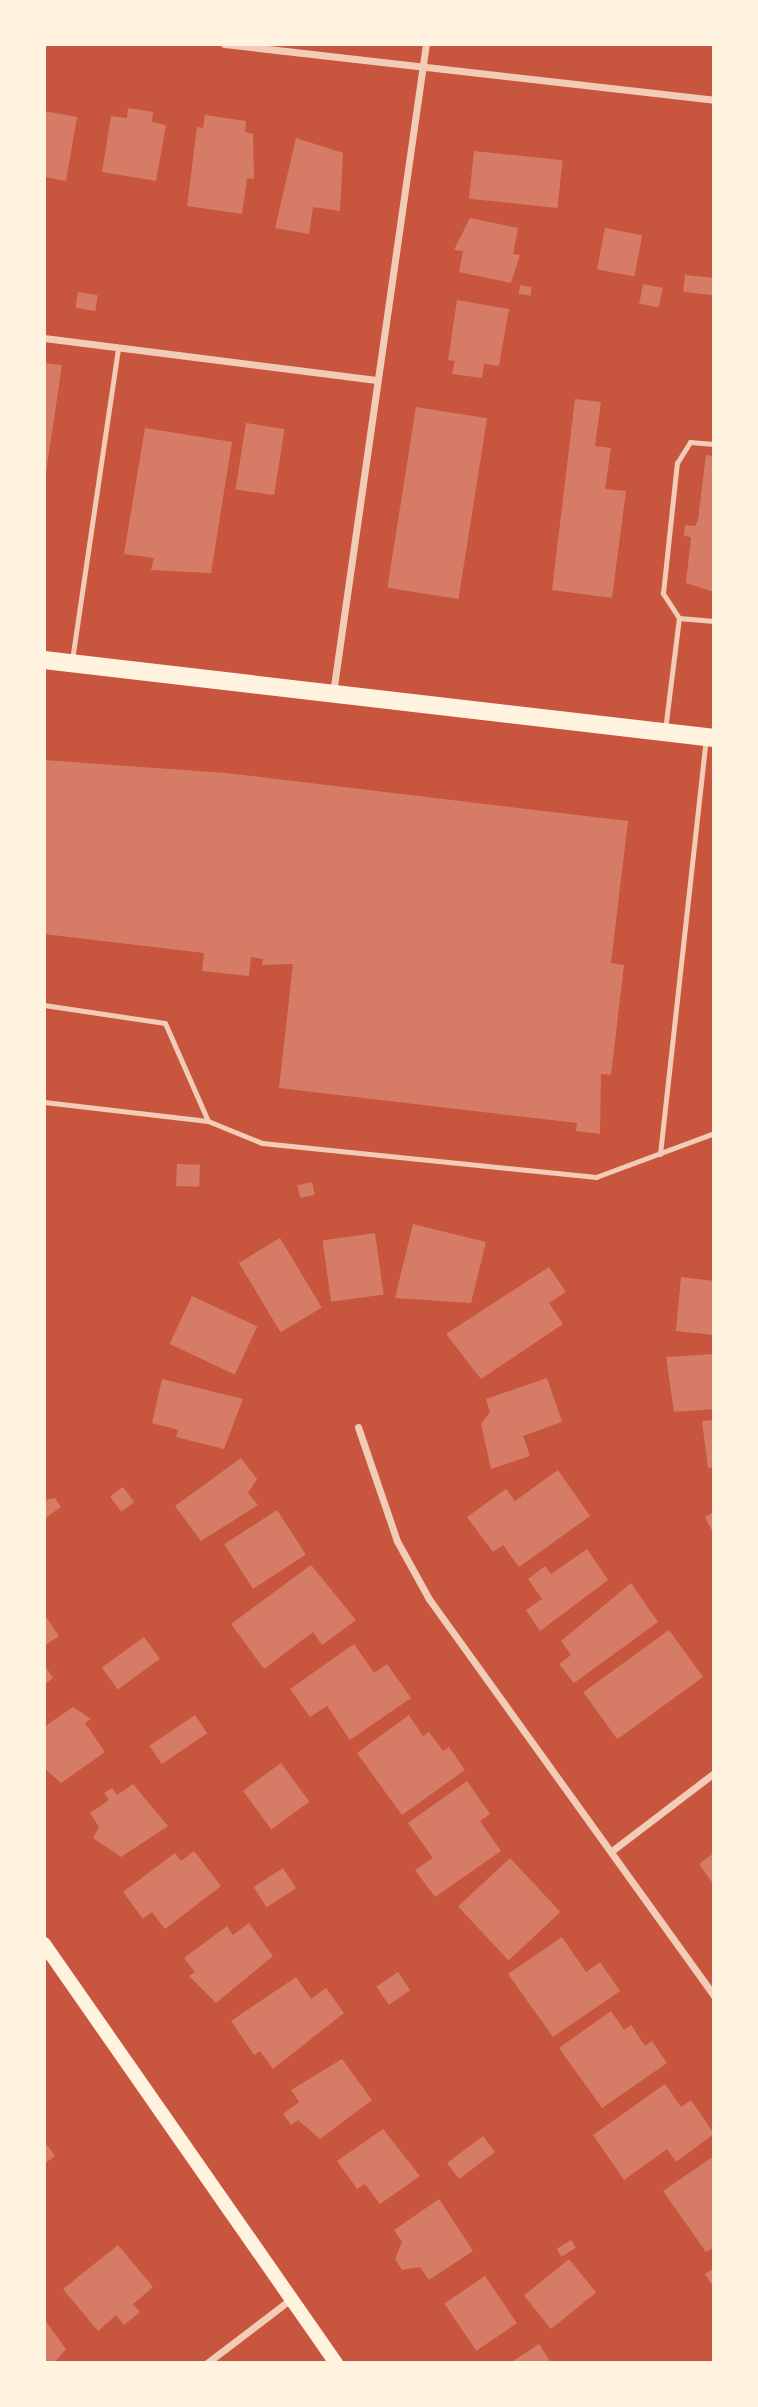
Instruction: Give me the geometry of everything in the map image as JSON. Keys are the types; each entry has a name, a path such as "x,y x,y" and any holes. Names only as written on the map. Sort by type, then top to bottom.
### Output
{"main road":[{"path":"44,660 710,737"},
{"path":"44,1944 336,2363"}],"street":[{"path":"225,44 714,100"},
{"path":"333,694 426,44"},
{"path":"44,338 376,380"},
{"path":"358,1427 397,1541 429,1599 613,1850 714,1996"},
{"path":"613,1850 714,1773"},
{"path":"207,2363 291,2299"}],"lane":[{"path":"71,663 118,348"},
{"path":"664,732 679,618 663,593 677,463 690,442 714,444"},
{"path":"679,618 714,621"},
{"path":"660,1154 710,737"},
{"path":"44,1005 166,1023 208,1121"},
{"path":"44,1102 208,1121 262,1143 596,1177 714,1133"}],"building":[{"path":"128,108 153,112 152,122 166,125 156,181 102,172 111,116 127,118"},
{"path":"44,111 77,117 66,181 44,177"},
{"path":"205,115 246,121 245,132 253,134 254,179 247,178 242,214 187,206 197,127 203,128"},
{"path":"296,138 343,153 340,211 313,207 309,234 275,228"},
{"path":"474,151 563,160 557,208 469,199"},
{"path":"470,218 518,228 513,254 520,255 511,283 459,272 463,251 454,250"},
{"path":"605,228 642,235 634,276 597,269"},
{"path":"685,275 714,278 712,295 683,292"},
{"path":"643,284 663,288 659,307 639,304"},
{"path":"520,285 532,287 530,296 519,294"},
{"path":"78,292 98,295 95,311 75,308"},
{"path":"457,300 509,309 499,366 484,364 482,378 452,374 455,361 448,360"},
{"path":"44,363 62,365 45,479 44,479"},
{"path":"575,399 601,402 595,446 611,448 605,489 626,491 612,598 552,590"},
{"path":"416,407 487,418 458,599 387,588"},
{"path":"246,423 285,429 274,495 236,489"},
{"path":"145,428 232,442 211,573 151,570 154,558 124,554"},
{"path":"706,455 714,456 714,592 686,583 691,537 684,536 685,525 695,526 698,520"},
{"path":"44,760 226,773 628,821 611,963 624,965 611,1075 601,1074 600,1134 576,1131 577,1123 279,1088 293,964 262,965 263,959 251,957 249,976 202,971 204,953 44,934"},
{"path":"177,1164 200,1165 199,1187 176,1186"},
{"path":"312,1182 315,1195 300,1198 297,1185"},
{"path":"413,1224 486,1242 471,1303 395,1298"},
{"path":"375,1233 384,1294 331,1302 323,1240"},
{"path":"280,1238 322,1307 281,1332 239,1263"},
{"path":"549,1267 566,1292 549,1303 563,1324 481,1379 446,1334"},
{"path":"681,1277 714,1281 714,1335 676,1331"},
{"path":"192,1296 257,1326 235,1374 170,1344"},
{"path":"714,1354 714,1409 674,1412 666,1357"},
{"path":"547,1378 562,1422 523,1436 530,1456 491,1469 481,1424 490,1412 486,1399"},
{"path":"162,1379 243,1399 224,1449 176,1437 178,1430 152,1423"},
{"path":"714,1420 714,1467 708,1468 702,1421"},
{"path":"241,1458 257,1479 248,1493 258,1505 201,1541 175,1506"},
{"path":"558,1470 590,1516 519,1567 503,1545 493,1552 467,1517 506,1489 515,1501"},
{"path":"123,1487 134,1502 121,1512 110,1496"},
{"path":"55,1498 61,1507 44,1519 44,1500"},
{"path":"277,1510 306,1554 253,1589 224,1544"},
{"path":"714,1512 714,1535 705,1517"},
{"path":"587,1549 608,1580 540,1631 526,1610 542,1599 528,1579 545,1566 551,1574"},
{"path":"311,1565 356,1620 322,1645 313,1632 264,1669 231,1624"},
{"path":"631,1583 658,1622 574,1683 559,1664 571,1655 561,1641"},
{"path":"46,1617 59,1636 44,1646 44,1618"},
{"path":"669,1630 703,1677 617,1739 583,1692"},
{"path":"144,1637 160,1659 118,1689 102,1668"},
{"path":"354,1644 374,1673 387,1664 411,1698 350,1740 327,1706 310,1717 290,1689"},
{"path":"44,1664 53,1678 44,1685"},
{"path":"73,1707 91,1719 85,1723 105,1752 61,1783 44,1768 44,1727"},
{"path":"195,1715 207,1733 162,1764 149,1746"},
{"path":"409,1715 423,1736 429,1732 443,1751 449,1747 465,1770 402,1815 357,1753"},
{"path":"281,1763 309,1802 271,1829 243,1791"},
{"path":"467,1781 490,1814 480,1821 501,1851 435,1897 415,1870 433,1858 408,1823"},
{"path":"133,1784 168,1826 121,1857 93,1838 99,1827 90,1813 109,1800 104,1793 112,1788 117,1795"},
{"path":"194,1851 221,1886 165,1929 152,1912 143,1919 123,1892 175,1853 181,1861"},
{"path":"714,1853 714,1885 699,1864"},
{"path":"510,1858 560,1912 509,1961 458,1906"},
{"path":"283,1868 296,1888 267,1907 254,1887"},
{"path":"249,1923 273,1956 216,2003 189,1976 195,1972 184,1958 227,1926 233,1935"},
{"path":"562,1937 586,1972 600,1962 620,1991 553,2037 508,1974"},
{"path":"398,1972 410,1990 389,2005 376,1987"},
{"path":"296,1977 311,1999 326,1988 344,2013 273,2069 260,2051 254,2055 231,2021"},
{"path":"611,2011 624,2030 631,2025 645,2046 652,2041 667,2063 602,2108 559,2048"},
{"path":"342,2059 372,2100 320,2139 298,2120 291,2125 283,2114 299,2102 291,2090"},
{"path":"665,2084 681,2107 691,2100 714,2134 676,2162 667,2149 624,2180 593,2135"},
{"path":"383,2129 420,2176 380,2204 365,2184 357,2189 337,2161"},
{"path":"483,2136 495,2152 459,2179 447,2163"},
{"path":"44,2141 55,2156 44,2164"},
{"path":"714,2156 714,2247 706,2252 663,2191"},
{"path":"439,2199 473,2251 429,2280 420,2267 402,2270 395,2259 402,2242 394,2230"},
{"path":"571,2240 576,2248 561,2257 557,2249"},
{"path":"118,2245 153,2287 133,2304 140,2312 124,2325 116,2315 98,2331 63,2289"},
{"path":"569,2259 596,2292 551,2329 524,2296"},
{"path":"714,2268 714,2288 705,2274"},
{"path":"485,2276 517,2323 476,2351 444,2303"},
{"path":"44,2319 66,2349 54,2363 44,2363"},
{"path":"539,2344 551,2363 510,2363"}]}
